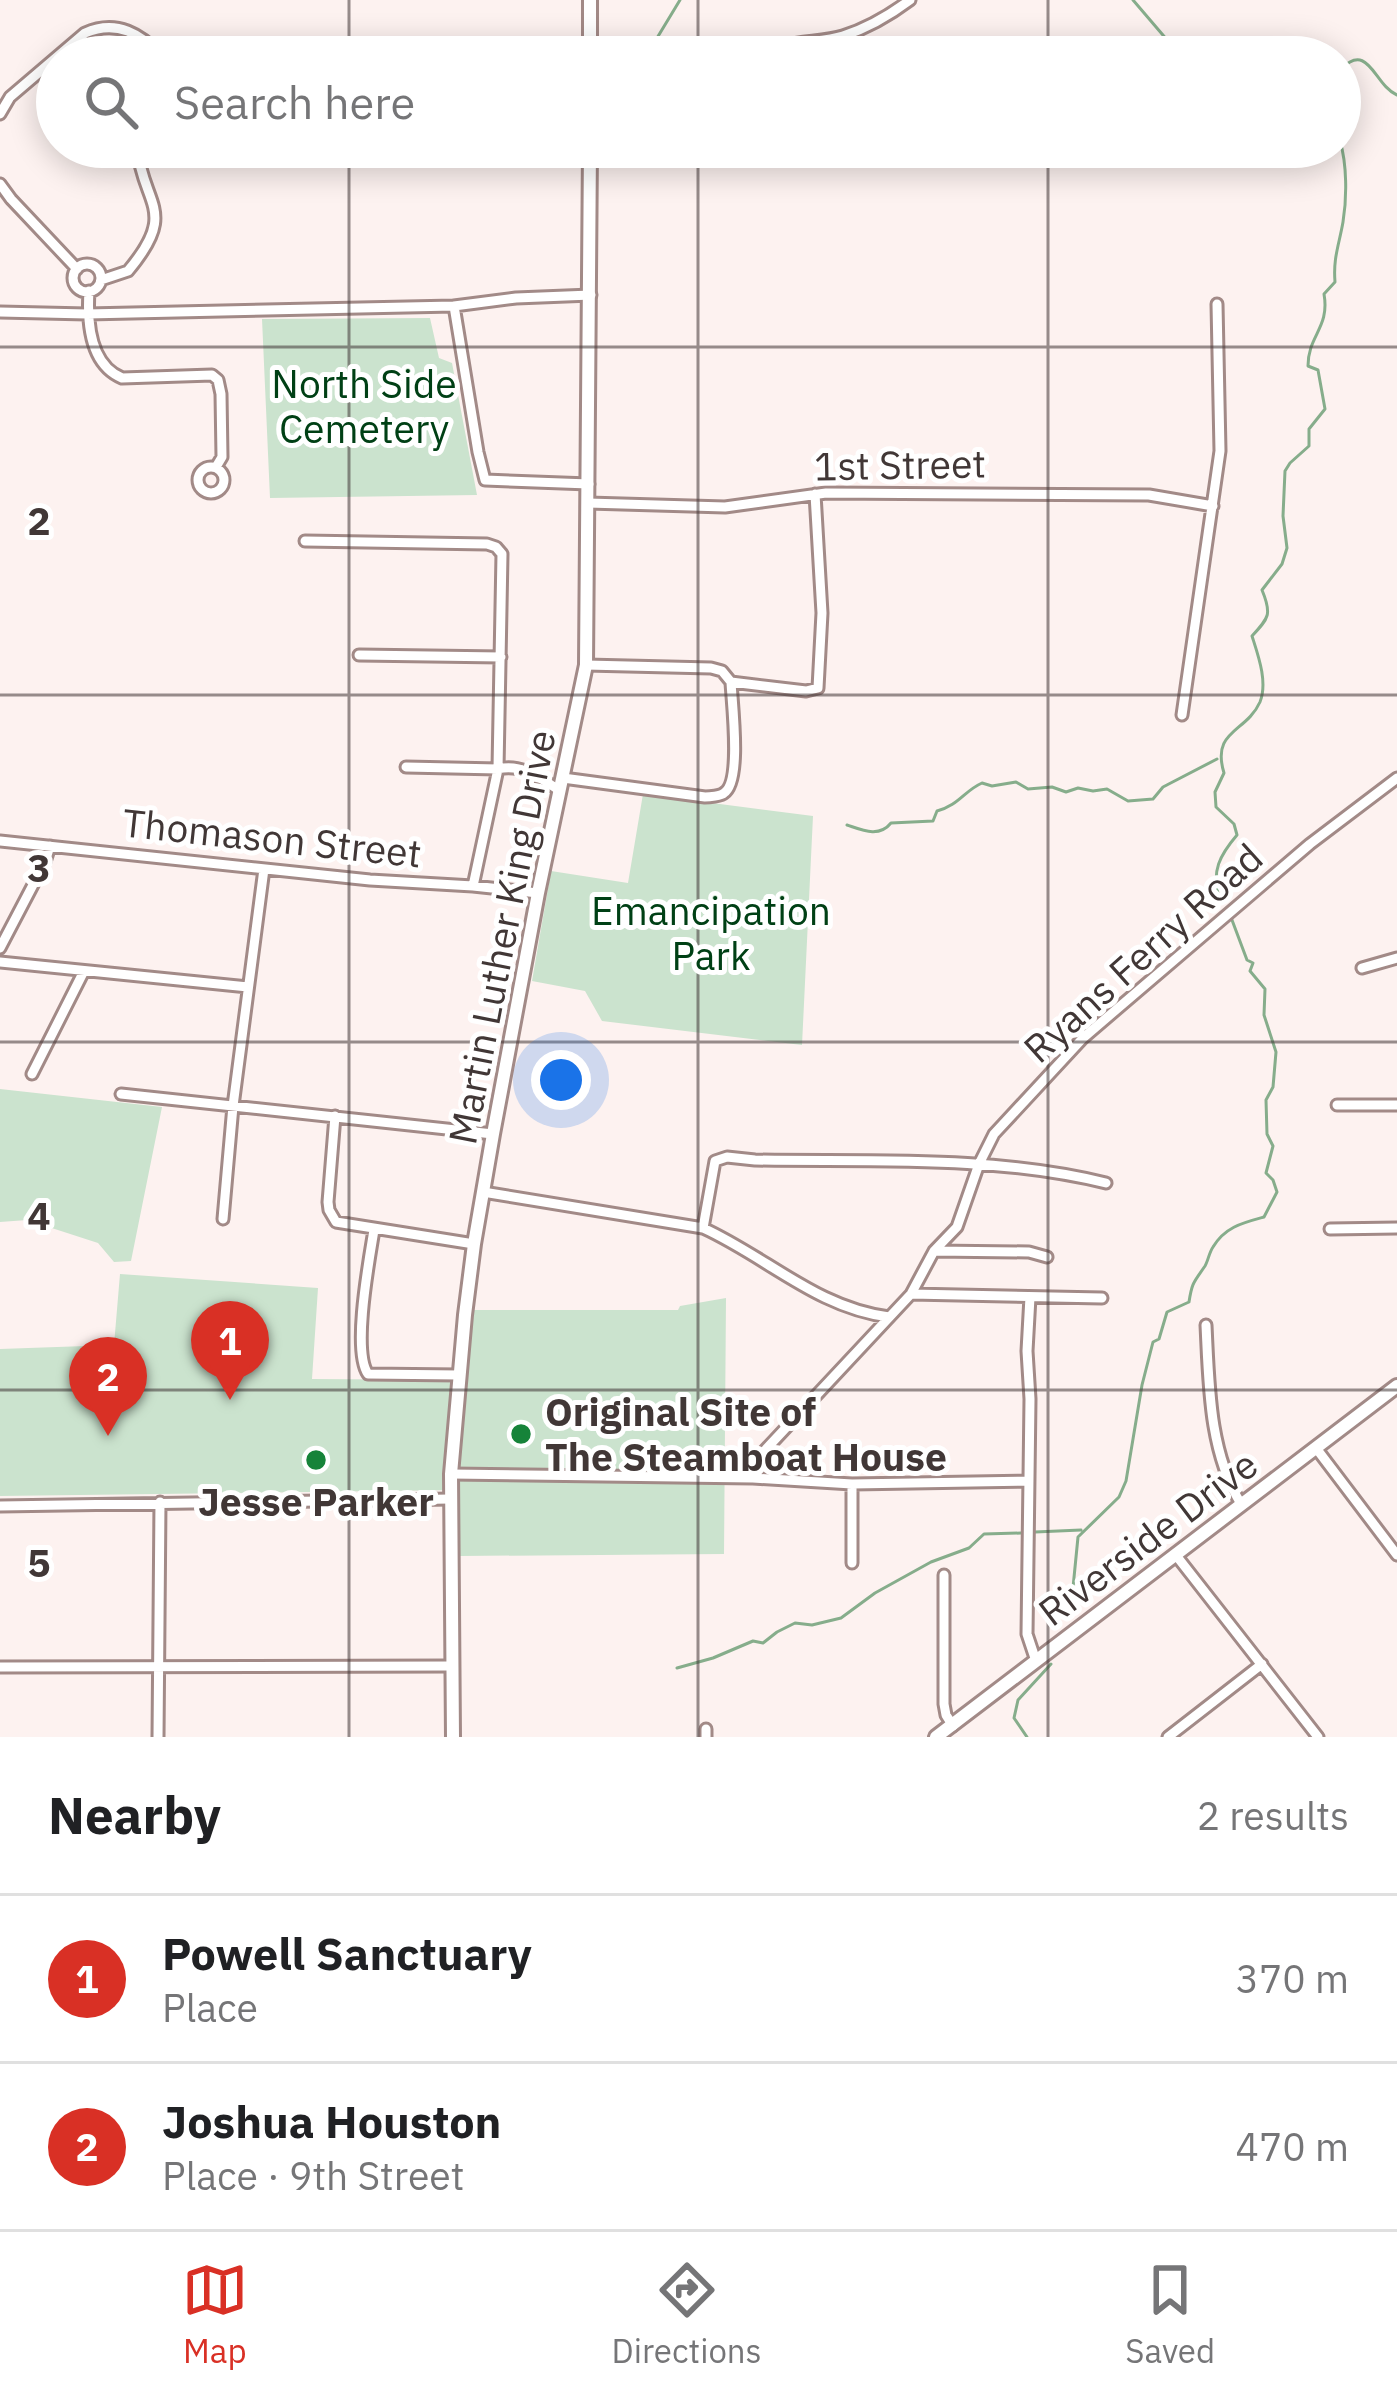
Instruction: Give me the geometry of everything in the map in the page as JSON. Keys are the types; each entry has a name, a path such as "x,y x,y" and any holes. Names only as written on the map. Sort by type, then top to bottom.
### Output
{"street":[{"path":"590,0 590,36"},
{"path":"844,36 910,0"},
{"path":"82,36 113,26 135,36"},
{"path":"0,114 10,98 36,75"},
{"path":"101,280 128,271 155,226 156,207 143,168"},
{"name":"Martin Luther King Drive","path":"453,1737 452,1474 473,1244 586,665 590,168"},
{"path":"0,184 77,269"},
{"path":"93,265 100,271 97,288 80,289 75,282 77,269 93,265"},
{"path":"88,291 88,329 100,359 116,376 212,375 218,380 222,457 216,467"},
{"path":"0,312 454,306 591,295"},
{"path":"1182,715 1220,451 1217,304"},
{"path":"454,306 485,481 589,484"},
{"path":"731,682 806,691 818,688 822,614 815,494"},
{"name":"1st Street","path":"588,503 725,506 815,494 1149,495 1213,506"},
{"path":"305,541 487,544 502,554 498,769 473,886"},
{"path":"359,655 501,657"},
{"path":"406,767 506,766 562,784 723,795 735,771 731,682 722,671 586,665"},
{"name":"Ryans Ferry Road","path":"739,1478 911,1294 934,1251 956,1227 994,1134 1083,1038 1310,844 1397,778"},
{"name":"Thomason Street","path":"0,841 538,893"},
{"path":"0,948 50,846"},
{"path":"223,1219 264,868"},
{"path":"1362,968 1397,958"},
{"path":"0,962 248,987"},
{"path":"32,1074 84,971"},
{"path":"121,1094 493,1135"},
{"path":"1337,1105 1397,1105"},
{"path":"335,1116 328,1202 332,1218 343,1225 473,1244"},
{"path":"704,1228 715,1161 728,1156 979,1164 1065,1173 1106,1183"},
{"path":"483,1192 704,1228 807,1290 858,1313 889,1317"},
{"path":"1330,1229 1397,1228"},
{"path":"374,1230 361,1364 368,1374 459,1375"},
{"path":"934,1251 1030,1252 1047,1258"},
{"path":"911,1294 1102,1298"},
{"path":"1030,1297 1027,1634 1036,1661"},
{"path":"1205,1325 1215,1432 1225,1473 1241,1504"},
{"name":"Riverside Drive","path":"936,1737 1397,1386"},
{"path":"1316,1448 1397,1555"},
{"path":"452,1474 852,1484 1029,1481"},
{"path":"852,1484 852,1563"},
{"path":"0,1506 451,1499"},
{"path":"158,1737 160,1502"},
{"path":"1175,1554 1318,1737"},
{"path":"944,1575 944,1704 952,1726"},
{"path":"1168,1737 1262,1664"},
{"path":"0,1666 452,1666"}],"green space":[{"name":"North Side Cemetery","path":"430,318 439,358 452,363 477,495 270,498 262,319"},
{"name":"Emancipation Park","path":"643,794 813,816 802,1045 602,1021 585,991 532,981 551,871 628,883"},
{"path":"0,1089 162,1107 131,1261 114,1262 98,1243 27,1220 0,1222"},
{"path":"120,1274 318,1288 312,1379 466,1380 474,1310 678,1310 726,1298 724,1554 460,1556 459,1490 0,1496 0,1349 114,1345"}],"waterway":[{"path":"658,36 680,0"},
{"path":"1133,0 1164,36"},
{"path":"1361,61 1397,95"},
{"path":"1219,898 1219,864 1237,835 1234,824 1216,807 1215,792 1224,773 1222,748 1260,702 1263,677 1252,636 1267,615 1262,590 1282,564 1287,548 1285,471 1309,446 1309,429 1325,409 1318,370 1308,366 1324,315 1324,294 1335,282 1344,168"},
{"path":"847,825 876,832 891,823 933,821 937,811 982,783 1016,782 1028,789 1052,787 1066,792 1107,789 1128,801 1153,799 1163,787 1217,759"},
{"path":"1070,1618 1078,1537 1119,1497 1126,1481 1142,1385 1167,1312 1189,1302 1194,1282 1218,1240 1235,1227 1264,1217 1277,1192 1266,1173 1273,1146 1267,1134 1266,1100 1273,1087 1276,1052 1264,1015 1265,989 1250,971 1253,963 1247,960 1232,920"},
{"path":"1035,1532 1081,1530"},
{"path":"677,1668 753,1641 763,1643 795,1623 812,1625 841,1618 931,1562 969,1548 984,1534 1021,1533"},
{"path":"1027,1737 1014,1718 1018,1700 1051,1664"}],"place":[{"name":"Powell Sanctuary","path":"230,1400"},
{"name":"Original Site of The Steamboat House","path":"521,1434"},
{"name":"Joshua Houston","path":"108,1436"},
{"name":"Jesse Parker","path":"316,1460"}]}
